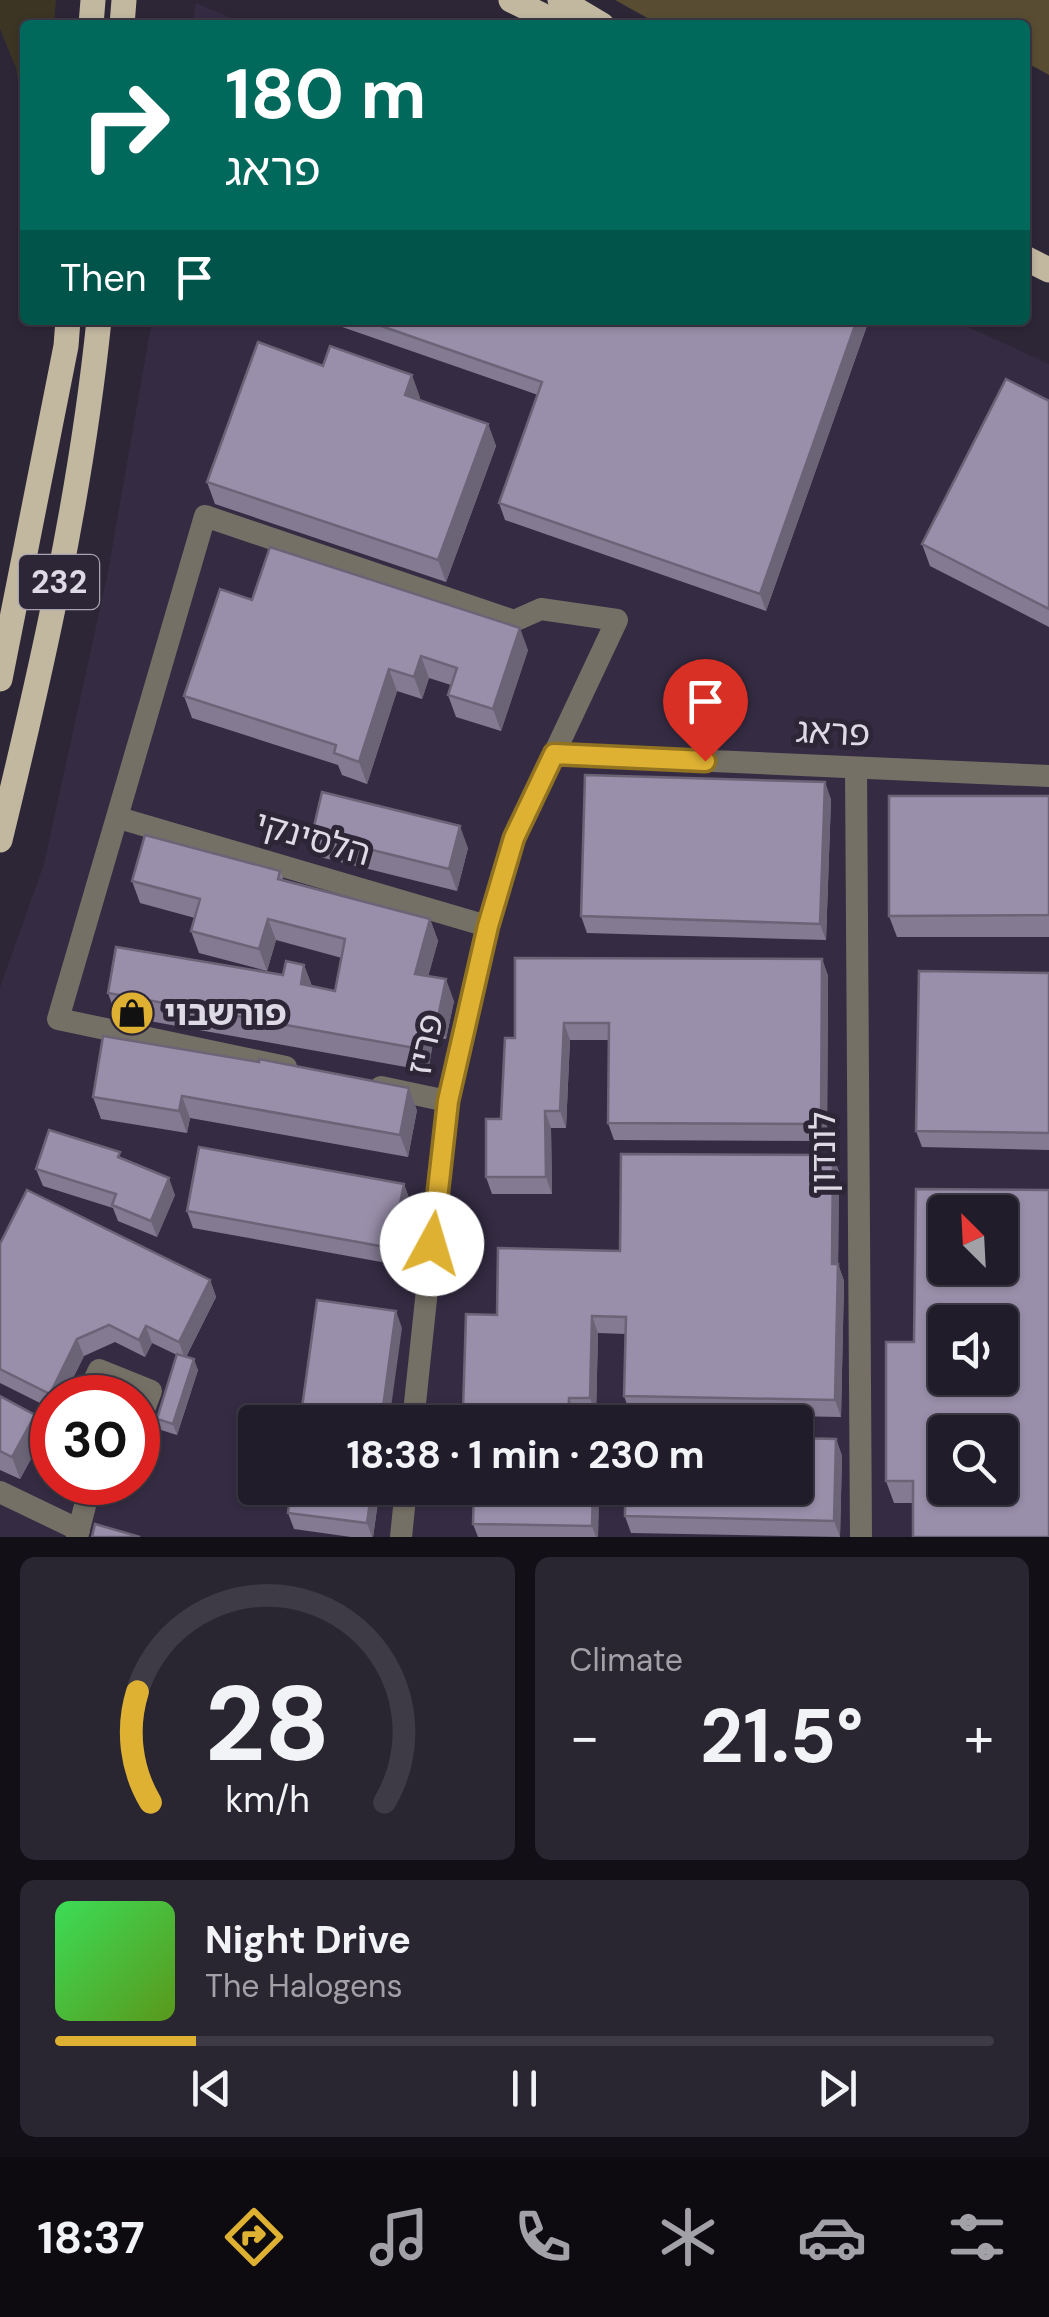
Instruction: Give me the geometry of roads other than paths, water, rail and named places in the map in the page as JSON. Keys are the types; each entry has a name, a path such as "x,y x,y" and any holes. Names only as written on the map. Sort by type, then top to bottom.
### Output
{"main road":[{"path":"511,0 552,20"},
{"path":"560,0 594,20"},
{"name":"232","path":"0,679 27,555 67,325"},
{"name":"232","path":"0,840 36,696 74,506 90,411 99,325"}],"street":[{"name":"פריז","path":"119,818 205,516 514,621 541,610 617,620 514,838 488,926 448,1101 415,1405"},
{"name":"פראג","path":"554,754 1049,776"},
{"name":"לונדון","path":"856,768 861,1537"},
{"name":"הלסינקי","path":"119,818 488,926"},
{"path":"119,818 58,1019 311,1072"},
{"path":"350,1081 448,1101"},
{"path":"0,1492 78,1534 86,1505"},
{"path":"400,1537 404,1505"}],"place":[{"name":"פורשבוי","path":"132,1013"}]}
